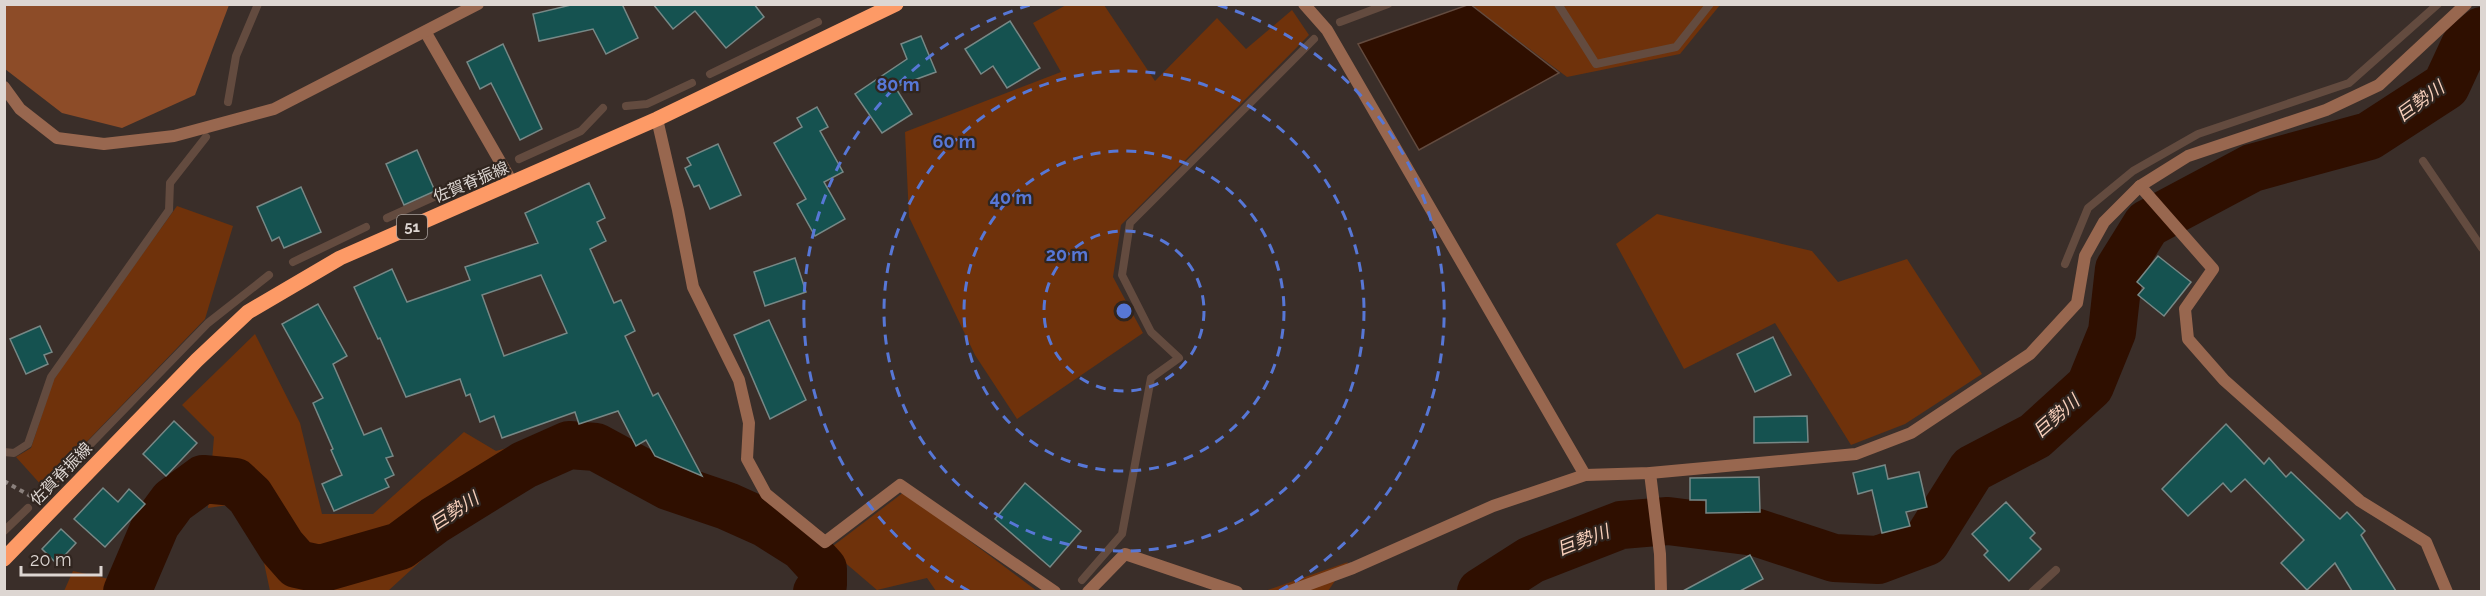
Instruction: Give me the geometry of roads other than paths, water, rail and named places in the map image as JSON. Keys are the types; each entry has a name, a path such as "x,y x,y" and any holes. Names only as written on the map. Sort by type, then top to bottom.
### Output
{"main road":[{"name":"佐賀脊振線","path":"4,560 197,360 248,312 340,258 657,119 896,4"}],"street":[{"path":"4,87 20,109 57,138 104,144 174,136 274,108 426,33 478,4"},
{"path":"1304,4 1327,30 1585,475"},
{"path":"1288,591 1353,568 1493,506 1585,475 1650,473 1856,454 1911,433 2030,354 2077,303 2085,256 2104,222 2140,186 2188,156 2326,110 2379,85 2466,4"},
{"path":"426,33 513,184"},
{"path":"657,119 693,287 739,380 749,423 747,459 766,494 825,542 900,485 1055,591"},
{"path":"2140,186 2213,269 2185,309 2188,339 2224,380 2360,501 2426,542 2447,591"},
{"path":"1650,473 1660,554 1661,591"},
{"path":"1088,591 1125,554 1237,591"}],"waterway":[{"path":"228,102 236,56 258,4"},
{"path":"1340,22 1388,4"},
{"path":"1558,4 1596,64 1676,47 1710,4"},
{"path":"2065,264 2088,208 2133,171 2198,134 2349,83 2438,4"},
{"path":"710,74 818,22"},
{"name":"巨勢川","path":"1481,592 1531,560 1621,525 1668,521 1755,532 1834,558 1878,560 1926,542 1972,469 2035,436 2090,386 2112,332 2119,269 2147,224 2252,168 2369,136 2446,86 2465,45 2482,31"},
{"path":"1082,580 1122,534 1151,378 1179,358 1151,332 1122,275 1130,223 1314,39"},
{"path":"626,106 647,104 692,83"},
{"path":"519,159 581,131 603,108"},
{"path":"4,452 14,453 28,444 51,377 169,210 170,183 206,137"},
{"path":"2423,161 2482,248"},
{"path":"387,218 487,173"},
{"path":"293,262 366,227"},
{"path":"45,491 208,323 269,275"},
{"name":"巨勢川","path":"127,592 156,524 173,501 203,479 235,482 250,496 282,547 297,564 320,569 400,546 435,520 524,465 569,445 596,447 668,486 727,506 765,523 803,547 823,569 823,585 817,592"},
{"path":"4,531 28,508"},
{"path":"2032,592 2056,570"}]}
